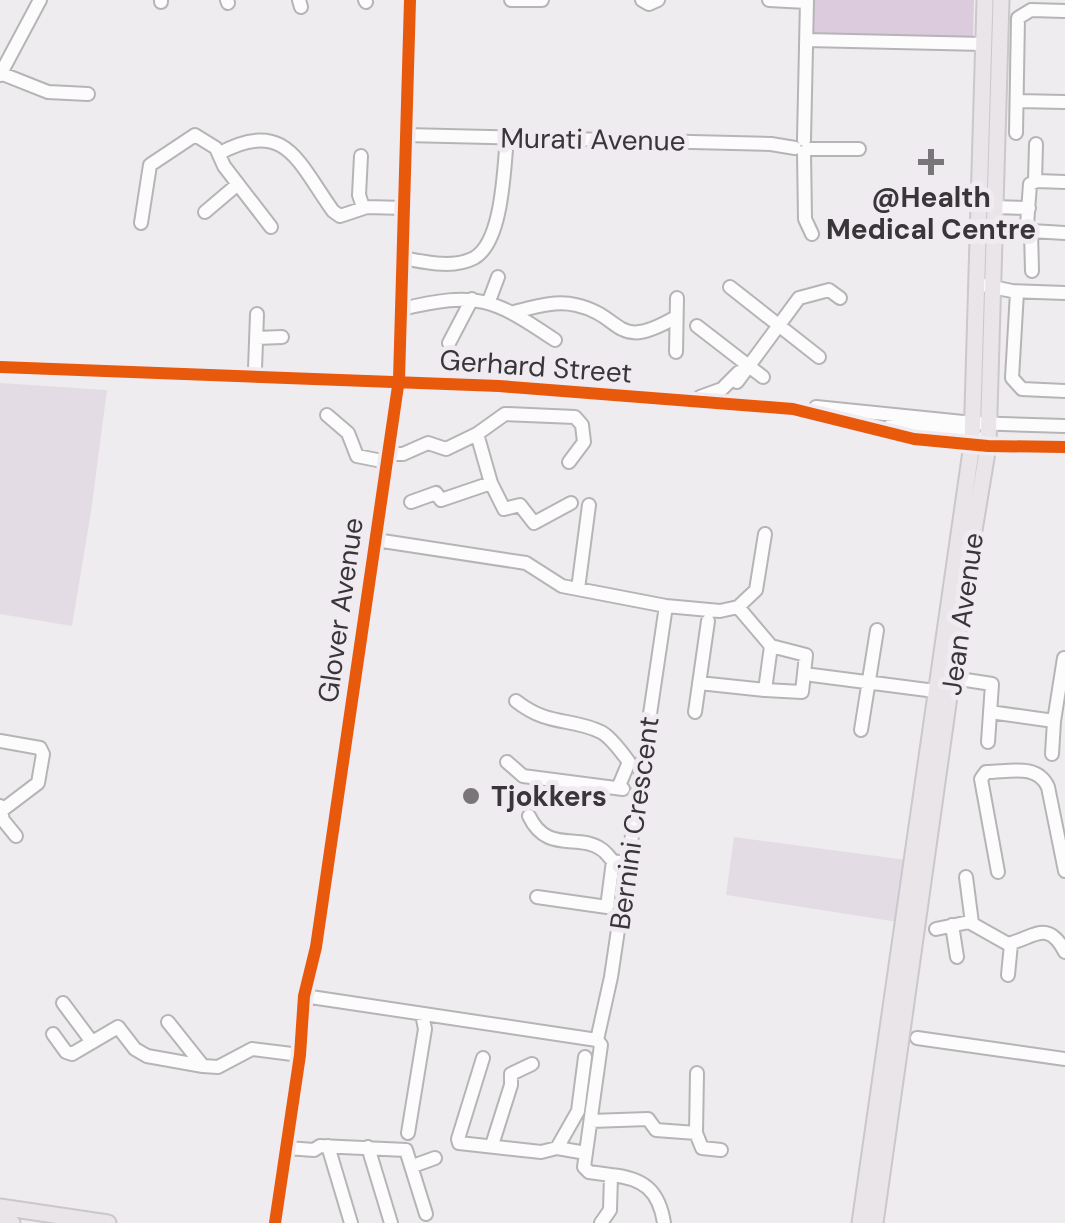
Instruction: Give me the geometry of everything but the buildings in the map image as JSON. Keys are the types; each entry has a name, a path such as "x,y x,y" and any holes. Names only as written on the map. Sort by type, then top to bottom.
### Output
{"main road":[{"name":"Jean Avenue","path":"875,1223 962,611 979,434 985,0"},
{"name":"Jean Avenue","path":"984,285 994,207 1001,0"},
{"name":"Jean Avenue","path":"860,1223 936,691 979,434"},
{"path":"933,714 941,702 953,620 962,611"},
{"path":"870,1150 876,1146 882,1109 891,1102"},
{"path":"0,1208 108,1223"},
{"path":"0,1221 12,1223"}],"street":[{"path":"40,0 0,74 48,92 88,94"},
{"name":"Glover Avenue","path":"275,1223 300,1055 304,996 316,947 399,378 410,0"},
{"path":"511,0 542,0"},
{"path":"642,0 649,4 658,0"},
{"path":"770,0 807,1 802,145 805,219 812,234"},
{"path":"1016,133 1018,18 1031,10 1065,11"},
{"path":"807,40 984,44"},
{"path":"1017,101 1065,102"},
{"name":"Murati Avenue","path":"406,134 859,148"},
{"path":"141,223 148,168 155,158 195,136 220,153 224,166 271,227"},
{"path":"403,258 455,264 477,257 490,240 499,205 507,137"},
{"path":"220,153 244,142 277,142 288,149 333,211 346,216 363,207 404,208"},
{"path":"1032,272 1028,208 1030,187 1035,181 1036,144"},
{"path":"361,156 359,195 363,207"},
{"path":"1035,181 1065,182"},
{"path":"205,212 238,184"},
{"path":"994,207 1028,208"},
{"path":"1031,231 1065,233"},
{"path":"489,301 498,277"},
{"path":"984,285 1018,292 1065,293"},
{"path":"730,287 819,357"},
{"path":"700,397 717,393 734,382 806,294 832,291 840,298"},
{"path":"1018,292 1012,378 1027,390 1065,392"},
{"path":"676,352 677,298"},
{"path":"449,344 472,299"},
{"path":"402,310 435,301 489,301 514,312 556,340"},
{"path":"514,312 547,304 577,305 616,327 637,332 653,330 676,316"},
{"path":"255,370 257,314"},
{"path":"696,326 763,377"},
{"path":"256,338 282,337"},
{"name":"Gerhard Street","path":"0,364 399,378 793,410 914,439 1065,426"},
{"name":"Gerhard Street","path":"0,364 255,370 700,397 856,411 1065,447"},
{"path":"734,382 747,401"},
{"path":"327,416 348,433 357,456 388,458 428,443 446,449 505,414 575,417 582,425 584,442 569,462"},
{"path":"477,434 501,507 508,509 520,504 534,523 571,503"},
{"path":"412,502 436,493 441,500 490,483"},
{"path":"578,589 589,505"},
{"path":"376,540 526,563 562,586 708,611 738,606 756,590 765,534"},
{"name":"Bernini Crescent","path":"585,1160 601,1046 597,1040 611,977 666,606"},
{"path":"699,683 798,694 802,690 807,659 802,652 771,646 738,606"},
{"path":"695,712 708,621"},
{"path":"861,730 877,630"},
{"path":"765,690 771,646"},
{"path":"1052,754 1064,658"},
{"path":"812,674 936,691"},
{"path":"953,678 992,684 988,742"},
{"path":"516,701 541,718 604,733 629,762 618,788"},
{"path":"990,712 1054,721"},
{"path":"0,741 40,748 43,754 38,782 0,809 3,820 16,836"},
{"path":"506,762 523,776 638,793"},
{"path":"998,872 981,784 986,772 1031,771 1044,778 1065,871"},
{"path":"529,816 538,830 548,836 600,848 613,861 628,863"},
{"path":"537,898 607,907 613,861"},
{"path":"966,877 972,923"},
{"path":"936,929 972,923 1011,944 1035,933 1048,932 1065,952"},
{"path":"952,925 957,957"},
{"path":"1008,975 1011,944"},
{"path":"304,996 597,1040"},
{"path":"63,1003 92,1042"},
{"path":"408,1133 425,1028 422,1014"},
{"path":"168,1022 202,1066"},
{"path":"53,1034 70,1054 118,1028 140,1053 202,1066 218,1066 252,1048 300,1055"},
{"path":"917,1038 1065,1059"},
{"path":"557,1148 578,1111 585,1057"},
{"path":"483,1058 458,1142 540,1152 557,1148 585,1160 589,1172 634,1177 643,1182 663,1213 664,1223"},
{"path":"492,1145 511,1074 532,1064"},
{"path":"696,1074 696,1133 702,1148 721,1150"},
{"path":"591,1121 648,1119 656,1130 696,1133"},
{"path":"288,1144 402,1148 410,1154 426,1214"},
{"path":"324,1146 351,1223"},
{"path":"368,1147 391,1223"},
{"path":"413,1166 434,1158"},
{"path":"601,1223 610,1210 611,1176"}],"shaded area":[{"path":"813,0 974,0 973,41 812,37"},
{"path":"0,383 107,390 72,626 0,614"},
{"path":"734,837 907,860 898,922 726,895"}],"cycle path":[{"path":"275,1223 300,1055 304,996 316,947 399,379 410,0"},
{"path":"0,367 499,386 793,409 914,439 988,446 1065,447"}],"place":[{"name":"@Health Medical Centre","path":"931,162"},
{"name":"Tjokkers","path":"471,796"}]}
